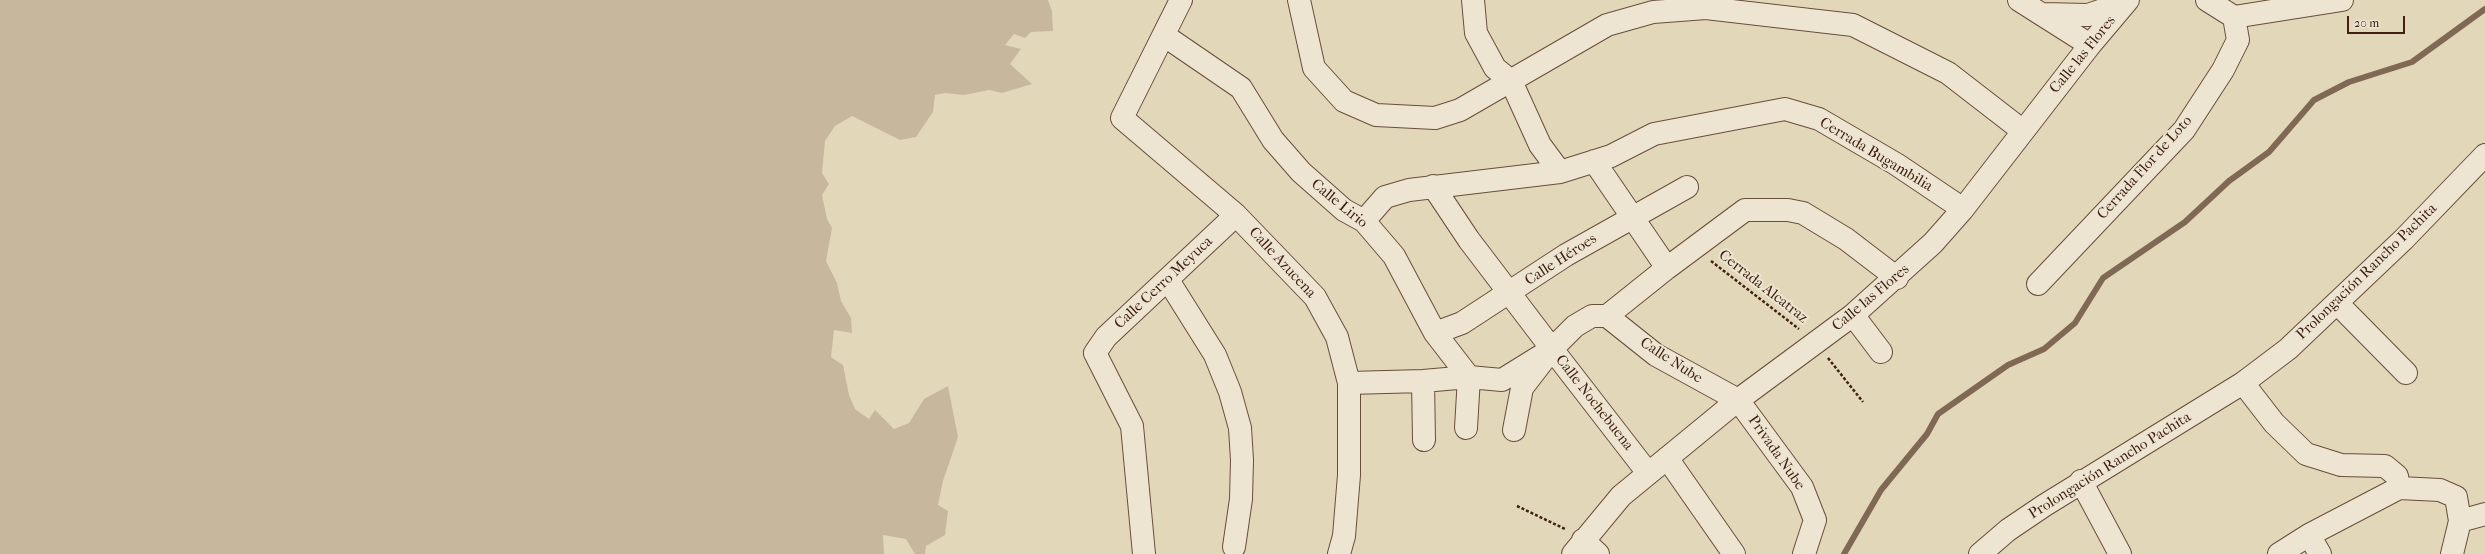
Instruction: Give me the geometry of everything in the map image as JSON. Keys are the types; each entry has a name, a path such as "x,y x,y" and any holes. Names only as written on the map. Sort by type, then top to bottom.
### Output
{"street":[{"path":"1165,36 1181,0"},
{"path":"1299,0 1314,68 1344,101 1376,115 1435,118 1460,110 1607,25 1653,12 1706,8 1852,25 1875,38 1948,73 2023,131"},
{"path":"1473,0 1476,33 1495,68 1511,81 1540,145 1560,172"},
{"path":"2019,0 2090,45"},
{"path":"2207,0 2234,17 2342,0"},
{"path":"2043,14 2088,14 2128,1"},
{"name":"Calle las Flores","path":"1585,549 1621,496 1738,400 1853,315 1897,278 1933,243 1963,209 2090,45 2128,1"},
{"name":"Cerrada Flor de Loto","path":"2038,284 2184,130 2223,70 2238,40 2234,17"},
{"name":"Calle Azucena","path":"1165,36 1122,118 1236,215 1315,297 1337,336 1349,383 1349,475 1344,536 1339,554"},
{"name":"Calle Lirio","path":"1165,36 1241,88 1273,140 1300,172 1344,210 1364,222 1394,256 1436,333 1469,377"},
{"name":"Cerrada Bugambilia","path":"1594,161 1611,156 1654,134 1785,109 1819,119 1896,164 1963,209"},
{"name":"Prolongación Rancho Pachita","path":"1980,554 2008,530 2081,482 2243,383 2288,348 2404,239 2485,155"},
{"path":"1364,222 1385,197 1433,186 1560,172 1594,161 1666,268"},
{"path":"1433,186 1469,240 1552,349"},
{"name":"Calle Héroes","path":"1436,333 1462,323 1566,255 1632,216 1687,187"},
{"path":"1514,430 1522,388 1552,349 1575,326 1592,316 1608,316 1666,268 1745,210 1788,210 1803,213 1846,239 1897,278"},
{"name":"Calle Cerro Meyuca","path":"1144,554 1132,426 1095,353 1106,337 1236,215"},
{"path":"1168,280 1215,355 1230,392 1240,428 1242,460 1241,499 1234,547"},
{"path":"2337,303 2406,373"},
{"path":"1853,315 1881,352"},
{"name":"Calle Nube","path":"1608,316 1656,355 1738,400"},
{"name":"Calle Nochebuena","path":"1349,383 1423,381 1469,377 1502,380 1552,349 1648,473"},
{"path":"1466,428 1469,377"},
{"path":"1423,381 1424,440"},
{"path":"2243,383 2274,423 2306,454 2341,465 2385,466 2396,476 2399,488"},
{"name":"Privada Nube","path":"1738,400 1802,487 1815,520 1804,554"},
{"path":"1667,458 1734,554"},
{"path":"2081,482 2120,554"},
{"path":"2279,554 2309,535 2399,488 2440,490 2456,497 2460,521 2452,554"},
{"path":"2460,521 2485,514"},
{"path":"2309,535 2320,554"}],"path":[{"name":"Cerrada Alcatraz","path":"1693,248 1816,342 1863,402"},
{"path":"1517,506 1556,525"}],"shaded area":[{"path":"0,0 1048,0 1052,11 1053,31 1031,32 1025,38 1014,34 1005,45 1021,49 1010,64 1032,84 1002,93 989,90 964,95 945,93 935,95 933,112 916,137 900,140 852,116 835,126 825,141 822,173 829,184 822,195 827,219 832,228 826,261 837,283 841,301 851,318 852,333 834,330 831,357 843,365 849,395 855,409 869,419 875,410 894,429 909,423 924,399 948,386 958,437 943,481 938,505 948,511 945,535 926,546 925,554 915,554 906,539 883,535 884,554 0,554"}],"waterway":[{"path":"1844,554 1881,490 1927,434 1938,414 2008,365 2044,349 2075,323 2103,278 2185,222 2229,181 2269,152 2314,100 2349,82 2412,62 2485,9"}]}
